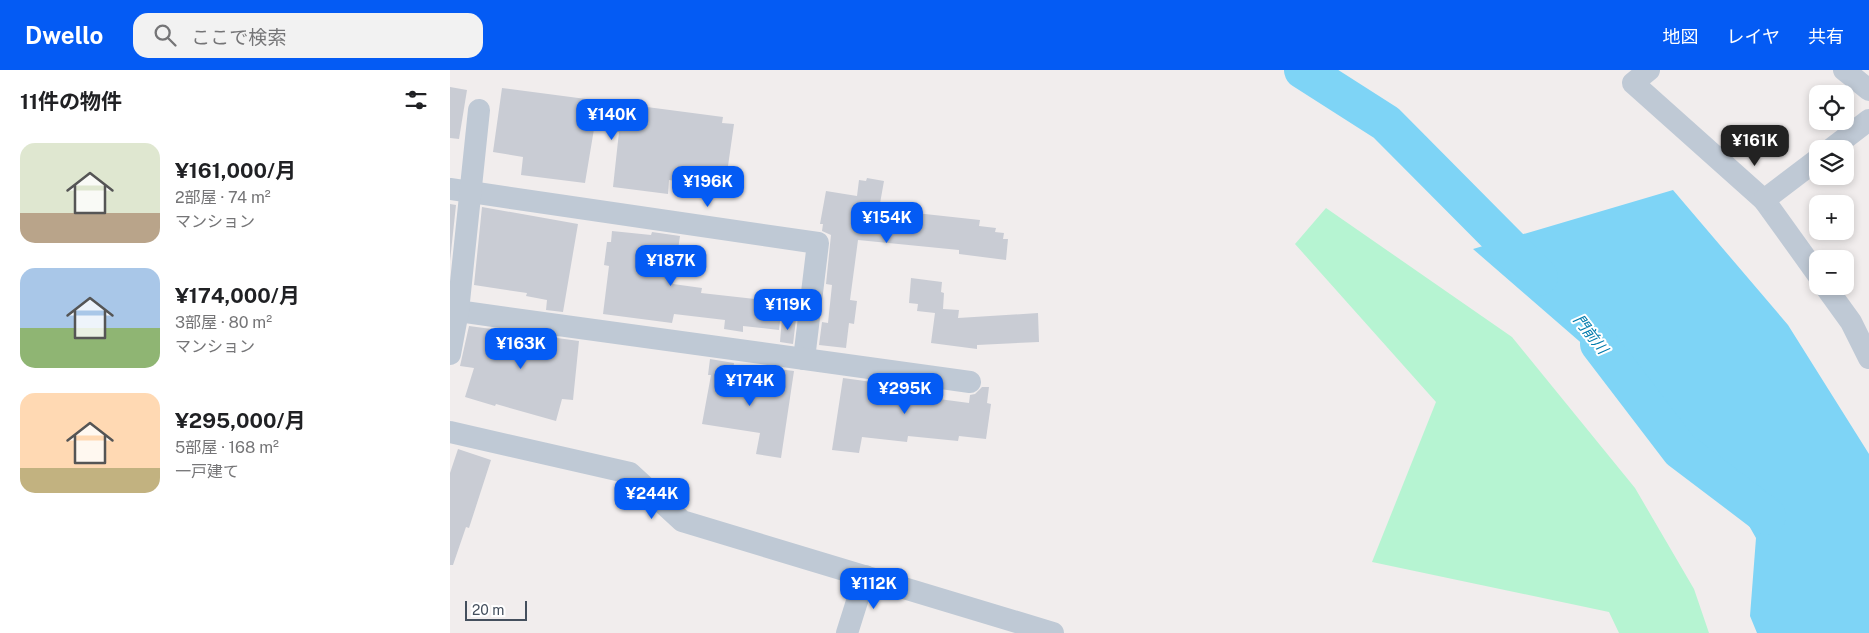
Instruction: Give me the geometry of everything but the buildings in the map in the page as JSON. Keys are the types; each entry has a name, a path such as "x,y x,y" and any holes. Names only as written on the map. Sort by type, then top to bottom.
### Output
{"street":[{"path":"1649,70 1633,83 1764,200 1809,262"},
{"path":"1844,70 1869,90"},
{"path":"450,354 461,190 478,110"},
{"path":"1843,140 1869,120"},
{"path":"1764,200 1809,166"},
{"path":"461,190 818,243 804,359"},
{"path":"1832,295 1851,322 1869,358"},
{"path":"454,310 970,382"},
{"path":"450,432 630,473 682,521 1053,633"},
{"path":"847,633 865,576"}],"green space":[{"path":"1326,208 1512,337 1635,488 1694,589 1709,633 1619,633 1609,612 1372,562 1436,402 1295,244"}],"water":[{"path":"1673,190 1788,325 1869,454 1869,633 1757,633 1750,616 1756,538 1707,452 1473,249"}],"waterway":[{"name":"門前川","path":"1303,70 1386,123 1539,277"},
{"name":"門前川","path":"1599,344 1680,450 1767,516"}]}
